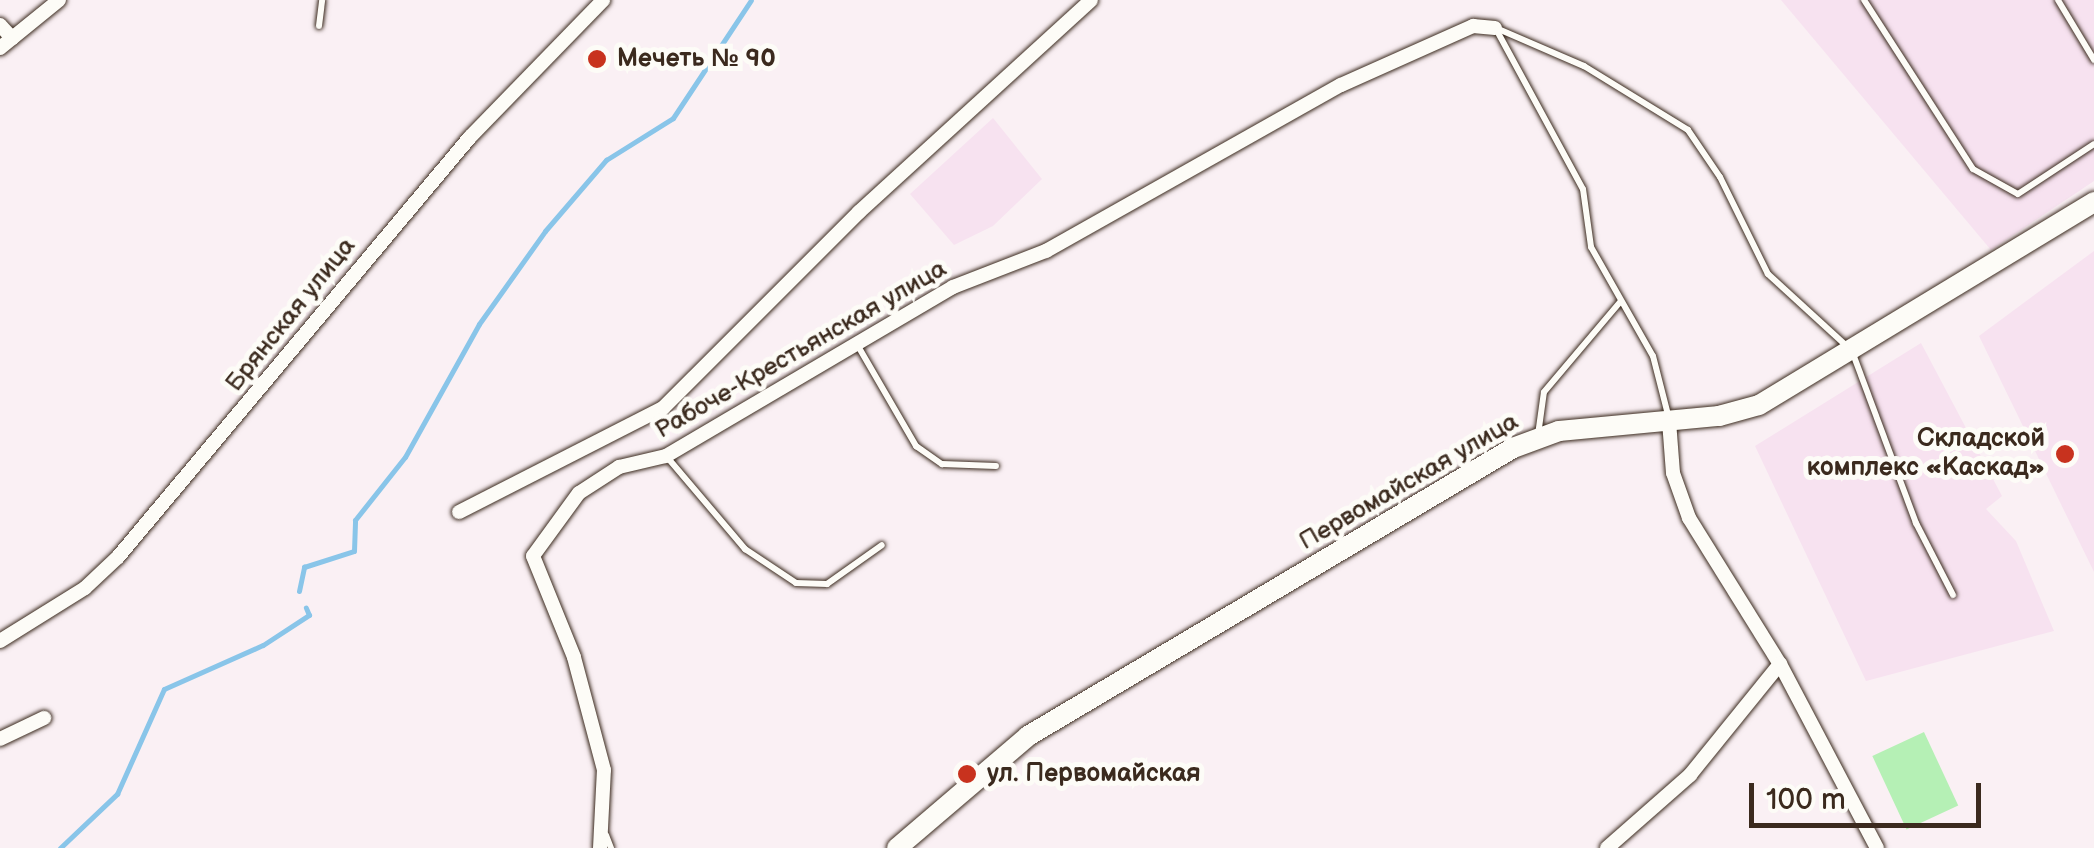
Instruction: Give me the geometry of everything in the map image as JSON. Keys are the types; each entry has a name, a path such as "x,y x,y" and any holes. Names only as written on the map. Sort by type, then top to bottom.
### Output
{"street":[{"path":"0,25 6,43 59,0"},
{"name":"Брянская улица","path":"0,641 86,588 118,557 470,137 603,0"},
{"name":"Рабоче-Крестьянская улица","path":"459,512 662,408 859,212 1092,0"},
{"name":"Рабоче-Крестьянская улица","path":"600,848 604,770 574,657 534,556 578,493 619,467 666,456 858,346 953,286 1046,251 1341,85 1473,26 1495,28"},
{"name":"Первомайская улица","path":"897,848 1028,736 1538,435 1670,421 1758,404 2094,204"},
{"path":"1670,421 1673,473 1689,518 1780,664 1877,848"},
{"path":"1607,848 1690,775 1780,664"},
{"path":"0,739 44,718"}],"lane":[{"path":"319,26 322,0"},
{"path":"1864,0 1974,169 2018,194 2094,144"},
{"path":"2058,0 2094,60"},
{"path":"1495,28 1583,188 1591,248 1652,356 1670,421"},
{"path":"1495,28 1584,66 1688,130 1720,178 1768,274 1852,351 1916,523 1953,595"},
{"path":"1538,435 1544,392 1621,301"},
{"path":"858,346 916,446 942,464 996,466"},
{"path":"666,456 746,549 796,583 827,584 882,545"},
{"path":"602,824 611,848"}],"shaded area":[{"path":"1781,0 2094,0 2094,181 1991,250"},
{"path":"993,118 1042,179 993,226 954,245 910,194"},
{"name":"Складской комплекс «Каскад»","path":"2094,251 2094,572 1979,336"},
{"path":"1921,343 2002,496 1986,509 2016,541 2054,631 1866,681 1755,446"}],"green space":[{"path":"1924,732 1958,805 1907,830 1872,756"}],"waterway":[{"path":"299,591 304,567 354,551 355,520 405,457 479,324 545,231 606,160 673,118 751,0"},
{"path":"60,848 117,794 164,689 263,645 309,615 306,608"}],"place":[{"name":"Мечеть № 90","path":"597,59"},
{"name":"Складской комплекс «Каскад»","path":"2065,454"},
{"name":"ул. Первомайская","path":"967,774"}]}
